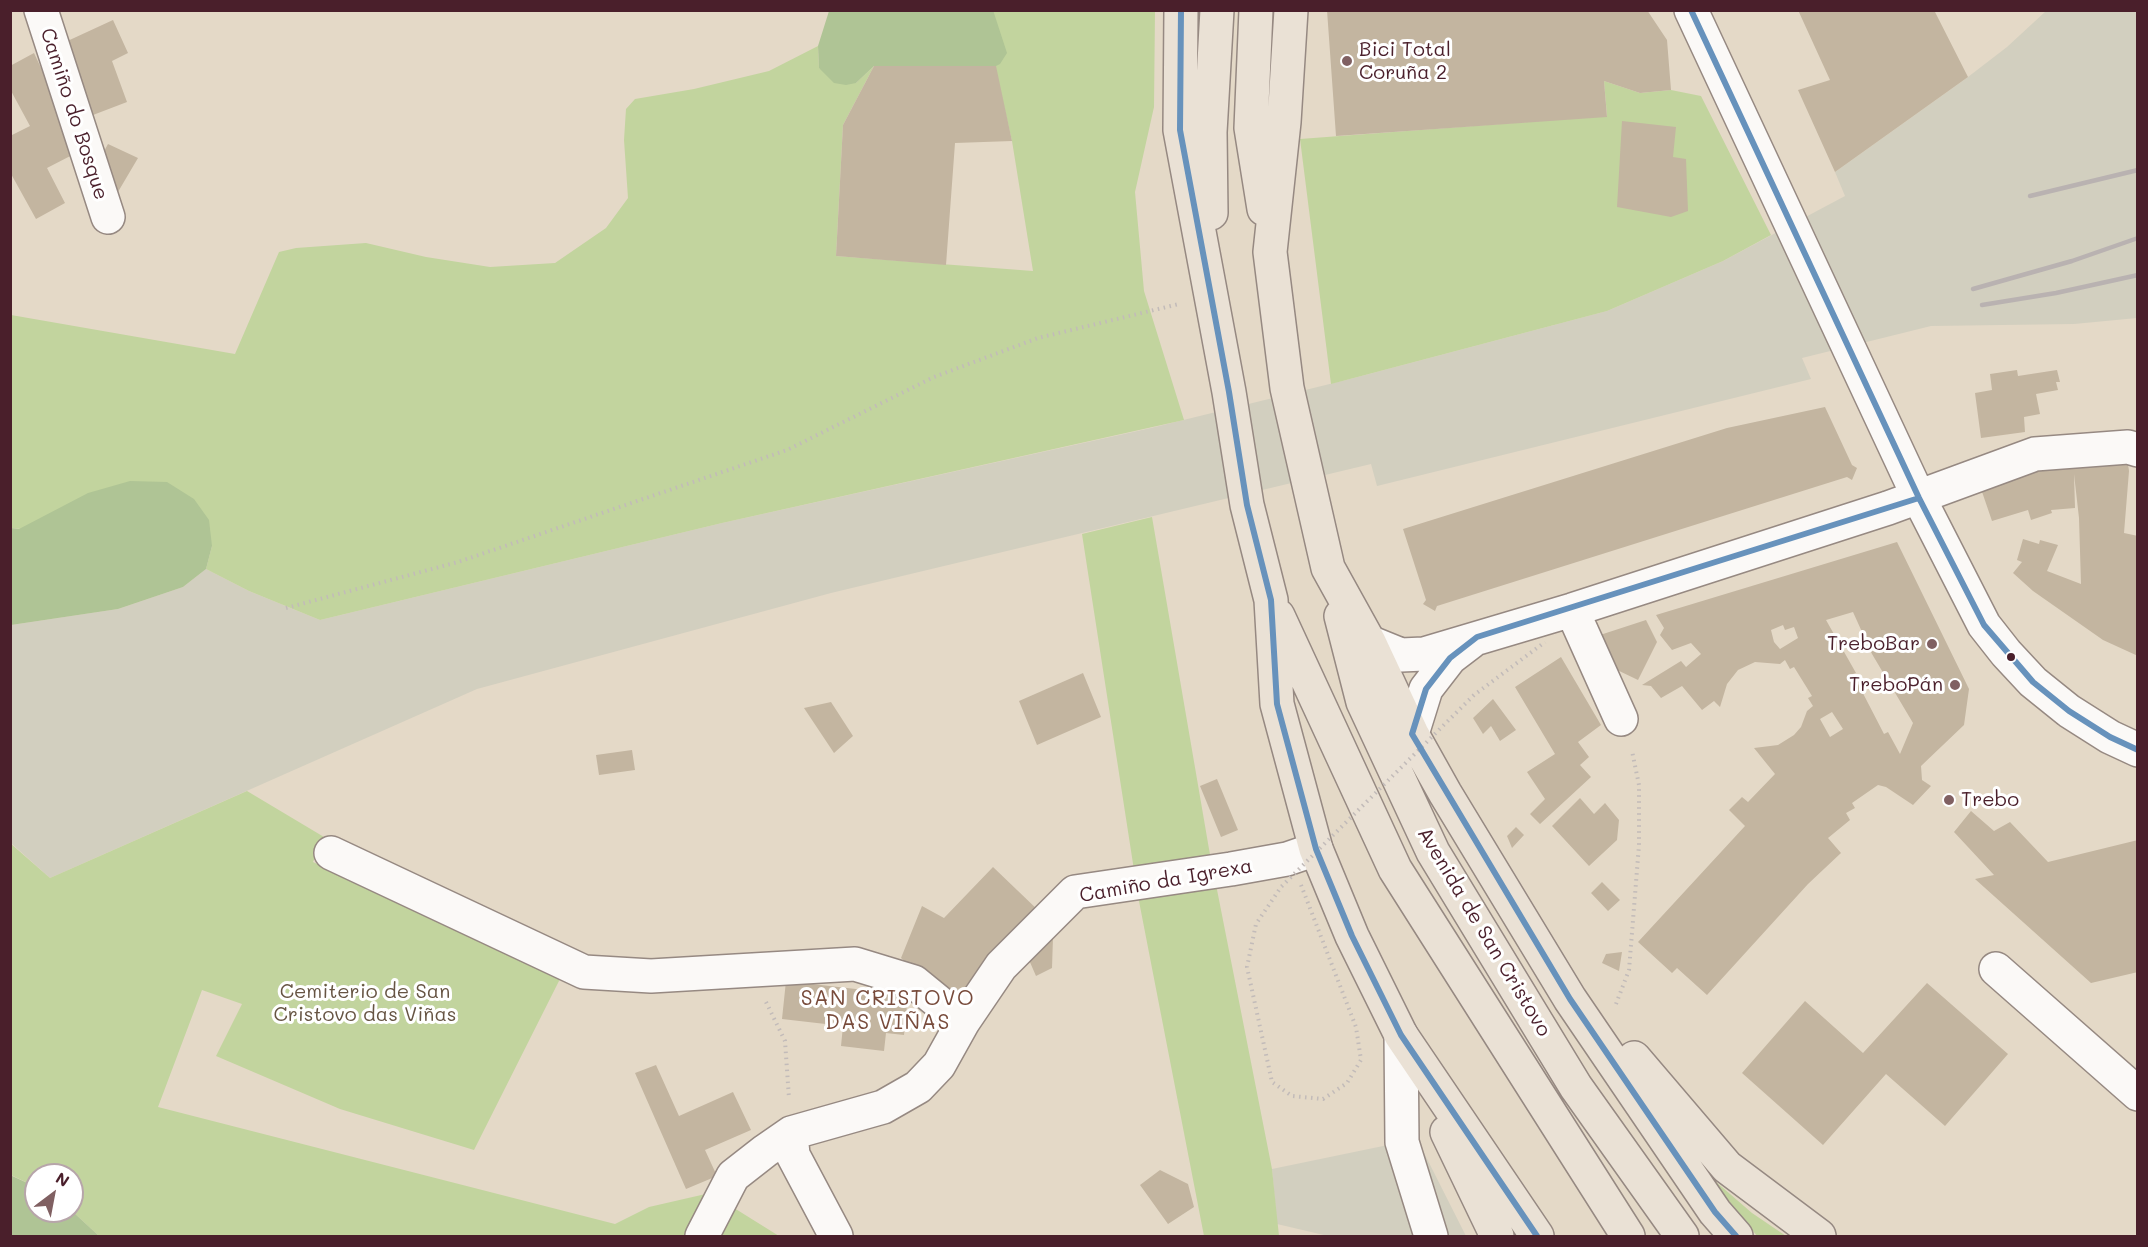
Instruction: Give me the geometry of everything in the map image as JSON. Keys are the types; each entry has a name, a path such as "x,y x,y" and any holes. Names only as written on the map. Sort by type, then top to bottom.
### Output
{"main road":[{"path":"1181,10 1180,130 1212,297 1247,505 1271,600 1277,704 1316,849 1352,936 1497,1236"},
{"path":"1212,297 1210,132 1217,10"},
{"path":"1256,10 1251,128 1270,252 1287,388 1328,568 1369,642 1413,734 1570,999 1715,1212 1736,1236"},
{"path":"1270,252 1284,122 1292,10"},
{"name":"Avenida de San Cristovo","path":"1328,568 1363,702 1433,852 1576,1087 1682,1236"},
{"name":"Avenida de San Cristovo","path":"1271,600 1395,869 1628,1236"},
{"path":"1483,855 1553,942 1609,1025 1655,1085 1727,1167 1819,1236"},
{"path":"1401,1035 1537,1236"}],"street":[{"name":"Camiño do Bosque","path":"41,10 108,217"},
{"path":"1691,10 1919,498 1984,625 2033,682 2068,711 2110,737 2138,750"},
{"path":"1369,642 1401,655 1424,654 1572,610 1919,498 1977,473 2035,454 2128,447 2138,450"},
{"path":"1572,610 1622,719"},
{"path":"1413,734 1426,688 1450,658 1477,637"},
{"name":"Camiño da Igrexa","path":"791,1133 883,1107 918,1088 939,1065 963,1022 1002,966 1075,892 1287,859 1316,849"},
{"path":"331,853 584,972 651,976 855,964 914,982 963,1022"},
{"path":"1996,969 2138,1094"},
{"path":"1401,1035 1402,1142 1431,1236"},
{"path":"702,1236 733,1176 791,1133"},
{"path":"791,1133 793,1155 836,1236"}],"path":[{"path":"286,608 458,562 787,450 934,377 1038,338 1212,297"},
{"path":"1301,885 1356,1027 1361,1060 1347,1083 1323,1099 1292,1096 1272,1082 1247,967 1256,924 1281,887 1474,695 1545,642"},
{"path":"1615,1007 1629,970 1640,845 1639,786 1630,741 1622,719"},
{"path":"750,969 785,1041 791,1133"}],"shaded area":[{"path":"2046,11 2137,11 2137,318 2074,324 1931,326 1802,358 1811,379 1377,486 1371,464 831,593 477,689 50,878 11,843 11,625 118,609 183,587 206,569 249,591 320,620 722,523 1151,428 1350,379 1607,311 1723,261 1845,196 1835,172 1968,77 2007,47"},
{"path":"1417,1139 1466,1236 1328,1236 1277,1224 1272,1169"}],"green space":[{"path":"993,10 1007,53 996,66 874,66 856,83 846,85 834,83 819,68 818,46 829,11"},
{"path":"982,11 1155,11 1154,107 1135,192 1144,291 1184,420 722,523 320,620 249,591 206,569 212,546 11,528 11,315 235,354 279,252 296,248 366,243 426,257 490,267 555,263 606,228 628,198 624,140 626,109 635,99 694,89 769,71 818,46 819,68 856,83 874,66 843,125 836,256 1033,271 1012,141"},
{"path":"1604,81 1640,93 1671,90 1701,96 1771,235 1723,261 1607,311 1331,384 1300,139 1607,116"},
{"path":"130,481 167,482 194,499 209,520 212,546 206,569 183,587 118,609 11,625 11,528 19,529 88,493"},
{"path":"1152,517 1209,849 1272,1169 1279,1236 1204,1236 1138,896 1082,534"},
{"name":"Cemiterio de San Cristovo das Viñas","path":"247,791 324,837 313,862 561,977 474,1150 340,1109 216,1056 242,1004 202,990 158,1107 615,1224 649,1207 710,1193 779,1236 99,1236 84,1222 84,1163 24,1163 24,1181 11,1175 10,843 50,878"},
{"path":"10,1175 24,1181 24,1223 84,1222 99,1236 11,1236"},
{"path":"1708,1175 1752,1213 1786,1236 1757,1236"}],"building":[{"path":"1327,10 1647,10 1667,40 1671,90 1640,93 1604,81 1607,117 1336,136"},
{"path":"1798,10 1934,10 1968,77 1835,172 1798,90 1830,80"},
{"path":"113,20 128,53 112,61 127,102 93,115 61,44"},
{"path":"34,53 80,151 47,168 65,203 36,219 10,172 10,136 30,126 10,89 10,66"},
{"path":"874,66 996,66 1012,141 955,143 946,265 836,256 843,125"},
{"path":"1622,121 1676,127 1673,157 1686,159 1688,211 1671,217 1617,207"},
{"path":"108,144 138,158 115,197 97,164"},
{"path":"2017,370 2018,376 2057,370 2060,382 2056,382 2058,390 2036,394 2040,414 2024,417 2025,432 1981,438 1975,393 1992,390 1990,374"},
{"path":"1825,407 1852,465 1857,468 1852,480 1847,477 1437,606 1435,611 1423,604 1426,600 1403,529 1727,428"},
{"path":"2127,457 2129,471 2124,533 2138,536 2138,656 2103,640 2033,591 2013,573 2022,562 2017,560 2023,539 2039,544 2040,540 2058,545 2047,571 2081,584 2079,518 2074,474 2075,508 2051,510 2052,513 2031,520 2028,510 1992,521 1979,483 2037,464"},
{"path":"1897,542 1969,689 1964,725 1921,766 1922,780 1931,786 1913,805 1886,787 1878,785 1852,803 1855,808 1846,813 1850,820 1828,838 1841,853 1808,884 1707,995 1677,968 1672,973 1638,942 1745,826 1729,810 1742,797 1748,802 1775,774 1754,748 1778,745 1794,735 1801,727 1807,711 1813,706 1808,698 1812,696 1794,667 1790,669 1785,660 1780,664 1755,662 1738,670 1727,684 1720,707 1714,701 1702,710 1682,686 1661,698 1651,686 1642,685 1681,661 1686,667 1701,654 1691,643 1672,650 1660,635 1664,628 1656,615","holes":["1853,612 1872,654 1913,723 1900,754 1888,732 1884,734 1853,674 1856,673 1826,620","1783,625 1785,630 1794,627 1798,638 1780,649 1774,642 1771,630","1832,712 1843,729 1830,737 1820,719"]},
{"path":"1646,620 1657,642 1638,680 1613,668 1600,635"},
{"path":"1561,657 1601,725 1578,742 1589,757 1580,765 1591,777 1540,824 1530,814 1545,799 1527,772 1555,754 1515,687"},
{"path":"1083,673 1101,717 1037,745 1019,701"},
{"path":"1493,699 1516,730 1500,741 1491,726 1483,734 1473,718"},
{"path":"831,702 853,736 834,753 804,708"},
{"path":"632,750 635,770 599,775 596,755"},
{"path":"1217,779 1238,830 1221,837 1200,786"},
{"path":"1580,798 1594,814 1605,803 1619,820 1617,840 1589,866 1552,826"},
{"path":"1971,811 1994,831 2010,822 2048,862 2138,840 2138,972 2091,983 1975,879 1994,875 1954,832"},
{"path":"1516,827 1524,835 1512,848 1507,836"},
{"path":"993,867 1041,913 956,1006 901,958 922,906 944,918"},
{"path":"1602,882 1620,900 1608,911 1591,893"},
{"path":"1053,937 1052,968 1036,976 1026,953"},
{"path":"1622,952 1619,971 1602,963 1606,954"},
{"path":"786,981 908,995 904,1035 886,1033 884,1051 841,1046 843,1026 782,1019"},
{"path":"1927,983 2008,1054 1945,1126 1886,1074 1823,1145 1742,1073 1805,1001 1863,1053"},
{"path":"656,1065 679,1116 733,1092 751,1130 705,1150 717,1176 686,1189 635,1073"},
{"path":"1160,1170 1188,1184 1194,1207 1168,1224 1140,1185"}],"railway":[{"path":"2030,196 2138,170"},
{"path":"1973,289 2072,261 2138,238"},
{"path":"1982,305 2056,293 2138,275"}],"transit line":[{"path":"1181,10 1180,130 1229,392 1247,505 1271,600 1277,704 1316,849 1352,936 1401,1035 1537,1236"},
{"path":"1691,10 1919,498 1984,625 2033,682 2069,711 2110,737 2138,750"},
{"path":"1736,1236 1715,1212 1570,999 1412,734 1426,689 1450,658 1477,637 1919,498"}],"place":[{"name":"Bici Total Coruña 2","path":"1347,61"},
{"name":"TreboBar","path":"1932,644"},
{"name":"TreboPán","path":"1955,685"},
{"name":"Trebo","path":"1949,800"}],"district":[{"name":"SAN CRISTOVO DAS VIÑAS","path":"888,1011"}]}
